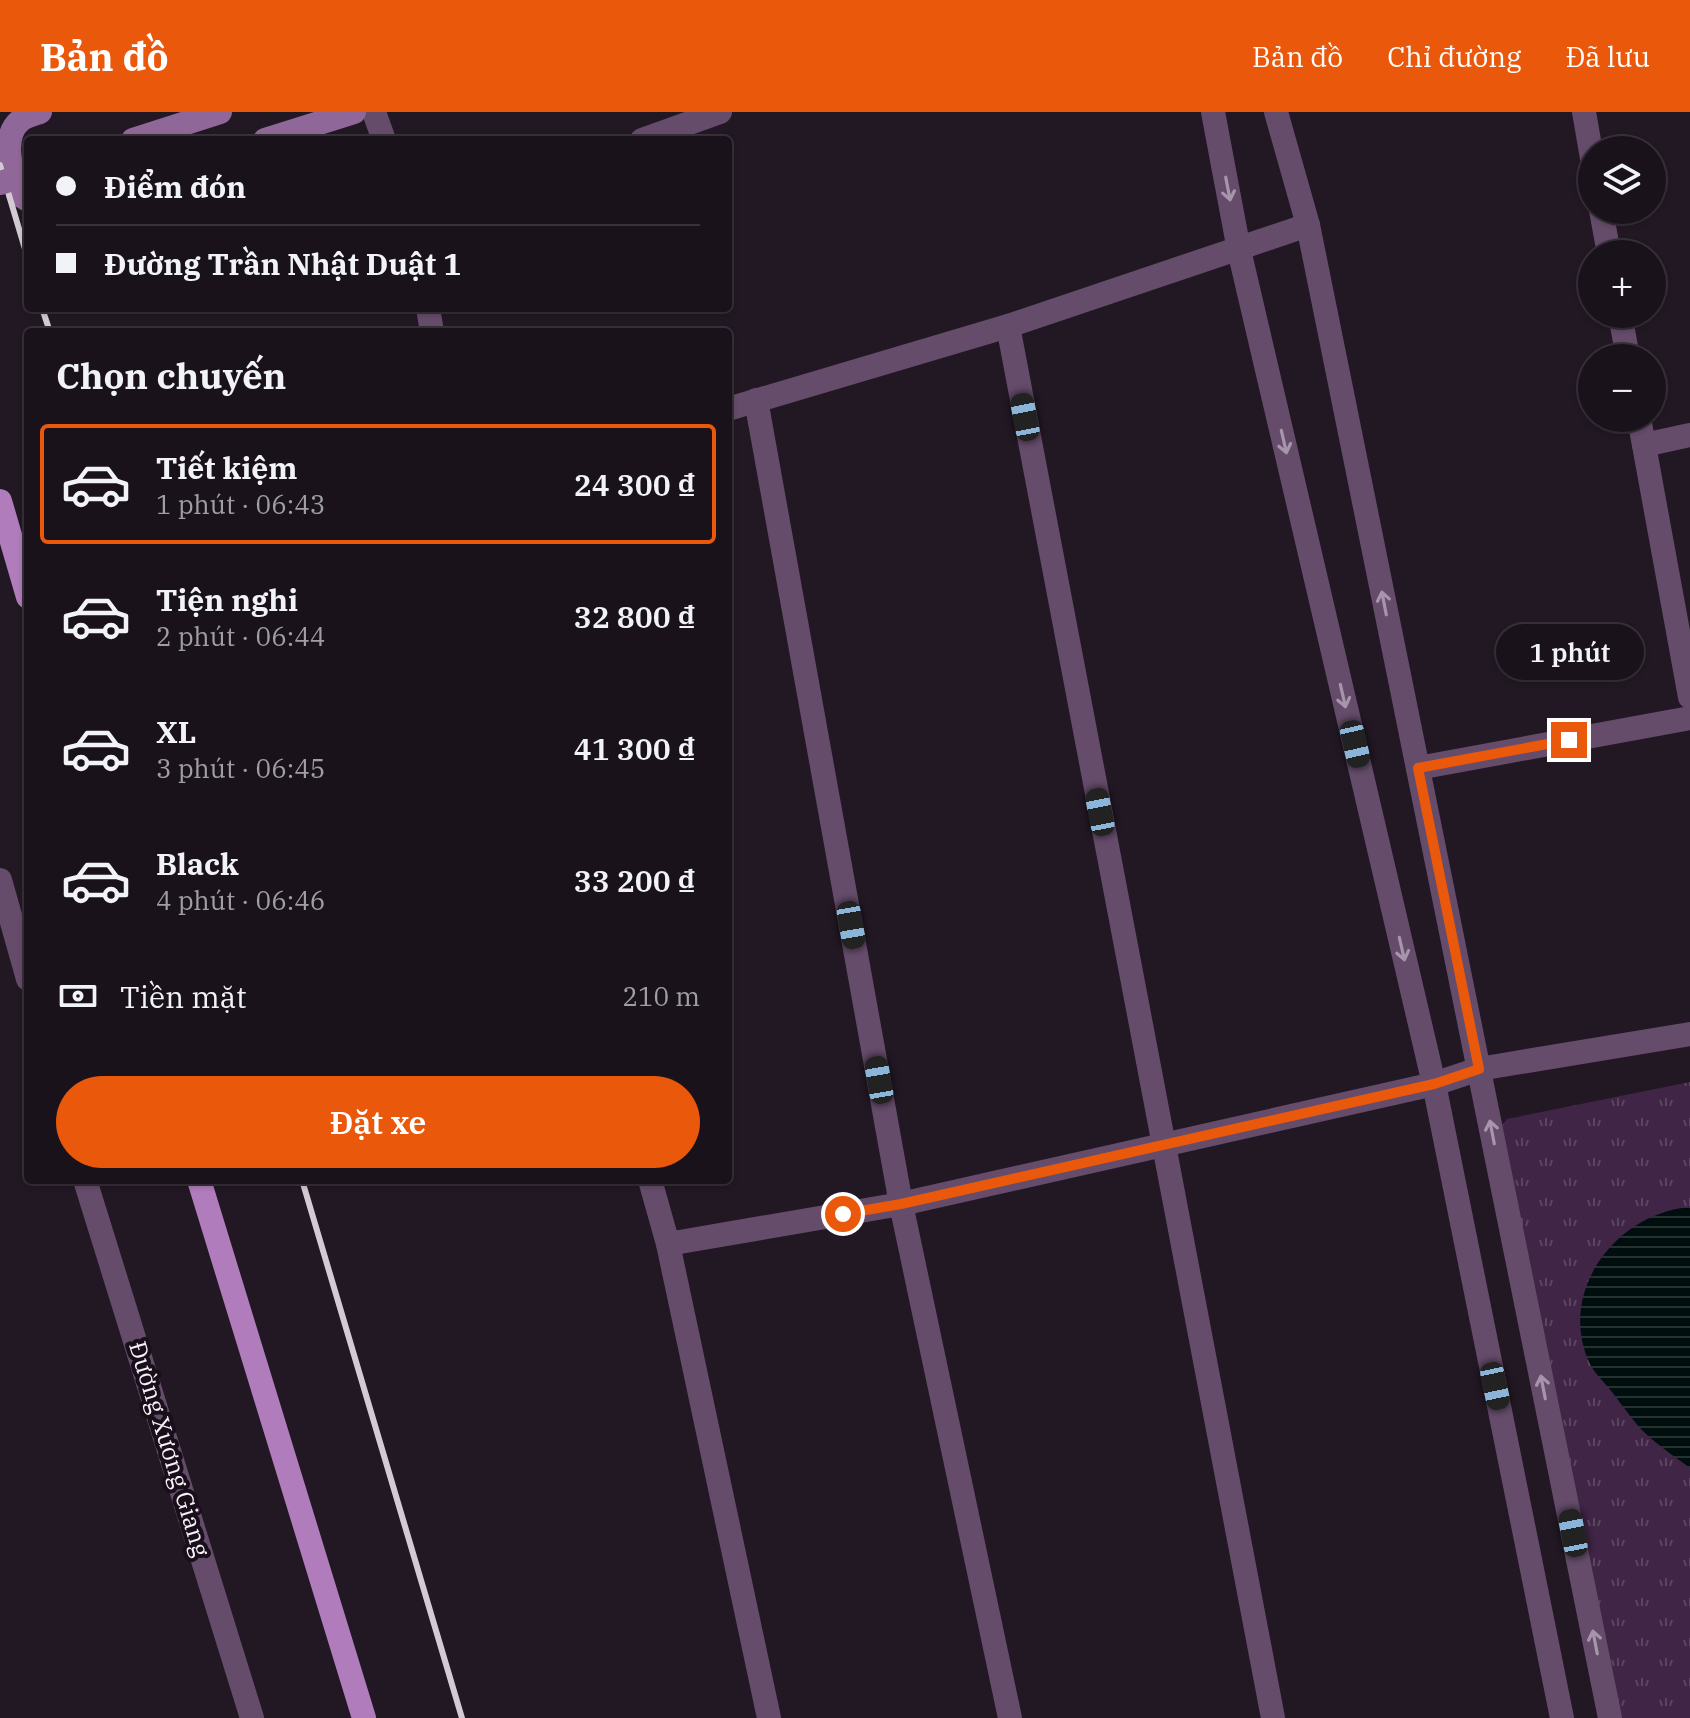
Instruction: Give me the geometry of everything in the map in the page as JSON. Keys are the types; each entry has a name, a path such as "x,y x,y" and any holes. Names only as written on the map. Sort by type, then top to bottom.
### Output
{"main road":[{"path":"0,501 24,583"},
{"path":"200,1184 364,1718"}],"street":[{"path":"24,198 18,194 8,139 20,120 40,112"},
{"path":"145,136 220,112"},
{"path":"278,136 354,112"},
{"path":"374,112 383,136"},
{"path":"653,136 720,112"},
{"path":"1213,112 1239,250 1434,1084 1562,1718"},
{"path":"1276,112 1308,225 1610,1718"},
{"path":"1584,112 1588,136"},
{"path":"0,183 24,175"},
{"path":"732,408 1008,326 1308,225"},
{"path":"1008,326 1273,1718"},
{"path":"756,400 901,1204 1010,1718"},
{"path":"1642,432 1690,697"},
{"path":"1644,445 1690,435"},
{"path":"1418,768 1690,718"},
{"path":"0,880 24,965"},
{"path":"668,1244 901,1204 1434,1084 1479,1069 1690,1034"},
{"name":"Đường Xương Giang","path":"86,1184 252,1718"},
{"path":"651,1184 668,1244 769,1718"}],"green space":[{"path":"1690,1082 1690,1718 1599,1718 1485,1148 1507,1119"}],"shaded area":[{"path":"1690,1207 1690,1468 1642,1430 1593,1369 1581,1335 1581,1308 1588,1283 1600,1260 1618,1240 1639,1224 1663,1212"}],"railway":[{"path":"0,165 24,246"},
{"path":"43,312 49,328"},
{"path":"303,1184 462,1718"}],"route":[{"path":"843,1214 901,1204 1434,1084 1479,1069 1418,768 1569,740"}]}
